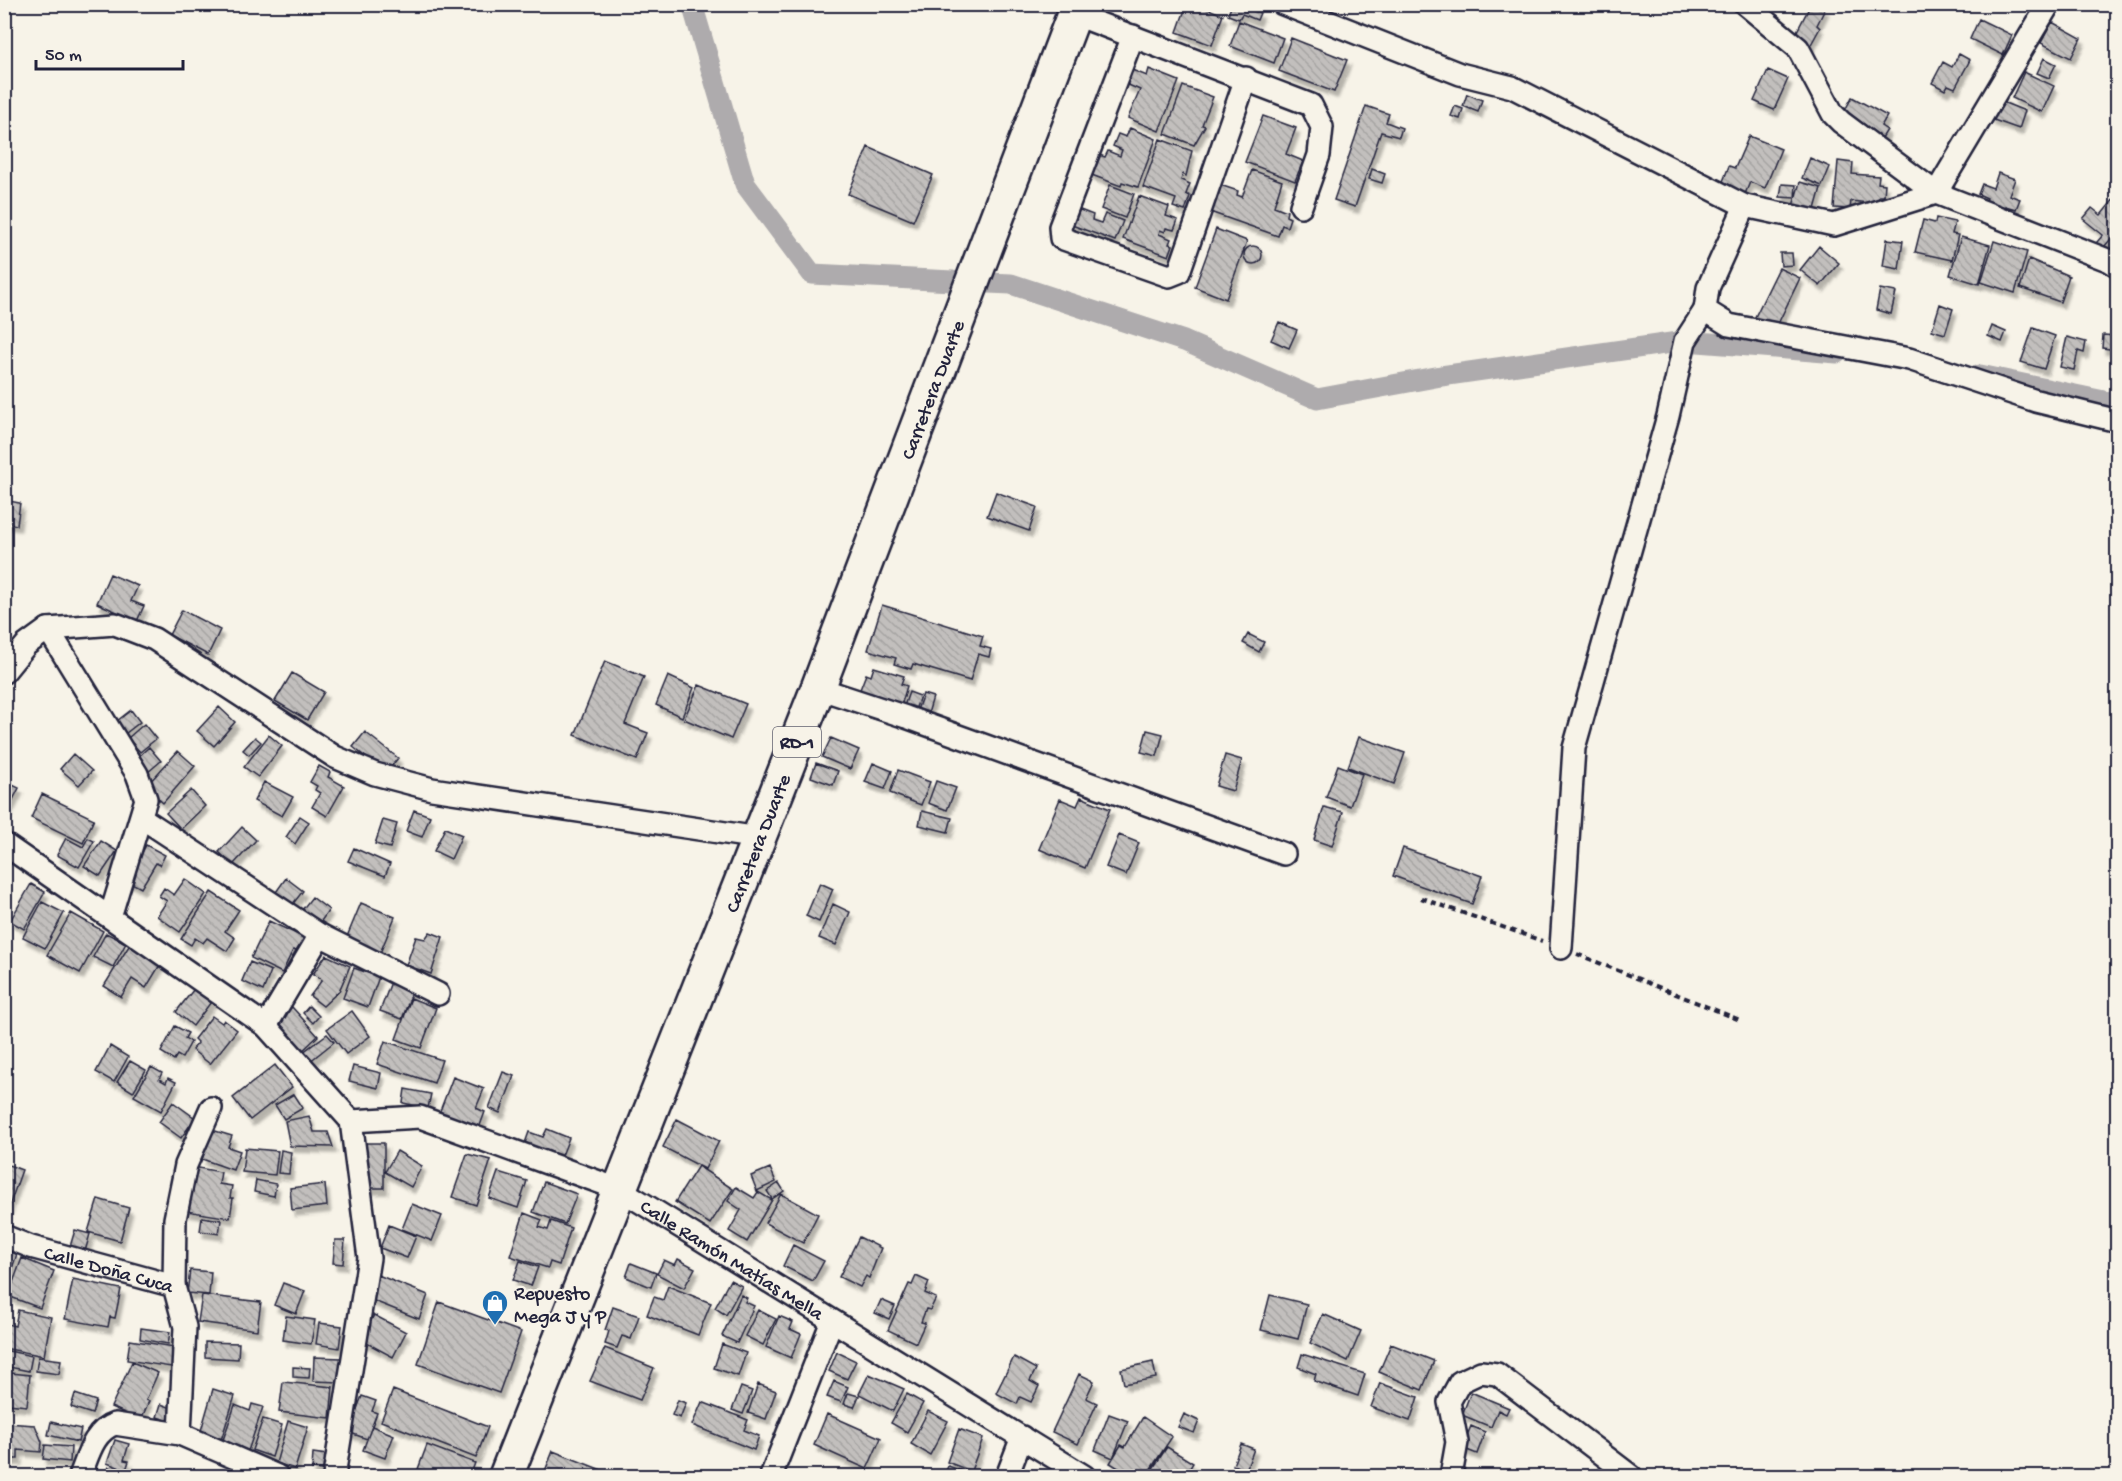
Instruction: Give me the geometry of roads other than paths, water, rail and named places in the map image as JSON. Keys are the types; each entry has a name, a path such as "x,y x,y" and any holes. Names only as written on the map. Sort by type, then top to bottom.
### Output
{"main road":[{"name":"Carretera Duarte","path":"506,1476 818,688 1076,9"}],"street":[{"path":"1283,4 1460,74 1512,87 1745,206 1834,225 1936,193 2049,4"},
{"path":"1745,4 1798,48 1833,114 1841,122 1936,193 2118,266"},
{"path":"1076,9 1133,36 1311,105 1322,127 1319,155 1301,206"},
{"path":"1133,36 1060,227 1061,238 1169,276 1179,272 1246,78"},
{"path":"1561,948 1574,748 1659,449 1685,341 1705,310 1708,288 1745,206"},
{"path":"1705,310 1729,325 1909,359 2036,401 2118,421"},
{"path":"4,672 26,645 48,629 115,624 153,639 335,757 375,774 432,789 759,838"},
{"path":"48,629 137,774 146,800 110,917"},
{"path":"818,688 906,717 1284,854"},
{"path":"142,818 320,935 438,994"},
{"path":"4,844 266,1026 351,1121 369,1258 334,1476"},
{"path":"266,1026 320,935"},
{"path":"174,1286 175,1219 186,1165 211,1108"},
{"name":"Calle Ramón Matías Mella","path":"351,1121 420,1117 621,1190 1084,1476"},
{"name":"Calle Doña Cuca","path":"4,1236 31,1247 174,1286 185,1327 180,1434"},
{"path":"771,1476 832,1322"},
{"path":"1451,1476 1456,1442 1449,1402 1460,1382 1481,1372 1497,1374 1631,1476"},
{"path":"80,1476 96,1437 105,1427 115,1424 180,1434 277,1476"},
{"path":"1007,1476 1022,1437"}],"waterway":[{"path":"692,4 745,184 812,274 953,281"},
{"path":"989,283 1011,284 1184,341 1317,399 1441,376 1685,341 1837,353"},
{"path":"1980,375 2118,404"}],"place":[{"name":"Repuesto Mega J y P","path":"495,1326"}]}
